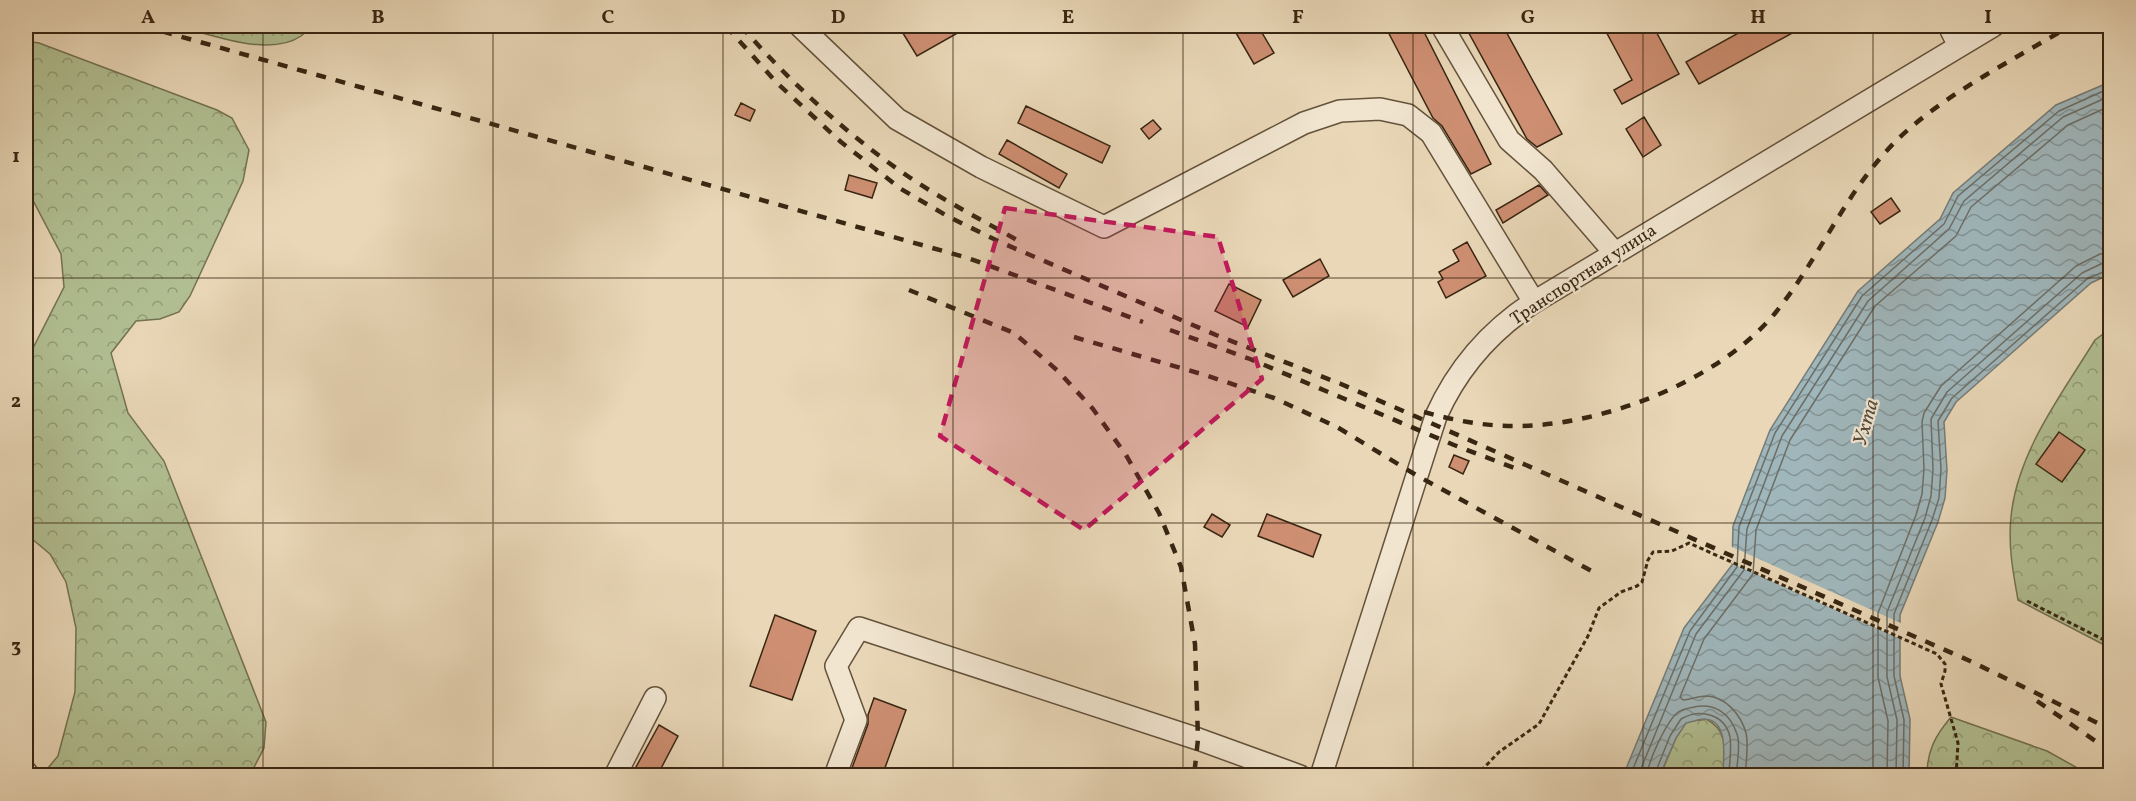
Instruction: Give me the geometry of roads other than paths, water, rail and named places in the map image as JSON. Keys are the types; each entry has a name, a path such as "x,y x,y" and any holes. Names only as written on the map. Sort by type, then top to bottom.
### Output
{"street":[{"path":"800,26 897,119 981,167 1104,227 1304,123 1340,111 1380,109 1408,115 1431,133 1534,302"},
{"path":"1442,26 1509,140 1543,170 1614,252"},
{"path":"1949,26 1959,46"},
{"name":"Транспортная улица","path":"1321,776 1436,416 1454,381 1477,351 1510,319 1534,302 1993,26"},
{"path":"835,776 856,720 836,666 859,628 1300,776"},
{"path":"615,776 655,698"},
{"path":"26,772 29,776"}],"water":[{"name":"Ухта","path":"2110,82 2110,274 2091,283 1956,402 1944,422 1947,470 1945,498 1938,522 1900,615 1900,676 1910,719 1909,775 1723,775 1724,751 1721,733 1712,721 1704,719 1686,723 1676,738 1660,775 1623,776 1684,628 1732,565 1733,526 1770,430 1858,291 1940,219 1953,193 2056,105"}],"railway":[{"path":"143,26 968,258 1143,322"},
{"path":"726,26 777,83 841,142 901,189 949,217 1000,242 1216,335 1341,384 1433,424 1970,661 2110,729"},
{"path":"741,26 799,87 863,144 923,186 1024,244"},
{"path":"1424,412 1491,425 1547,424 1620,409 1691,379 1724,359 1752,337 1776,312 1806,270 1861,183 1876,163 1911,127 1954,95 2070,26"},
{"path":"909,290 1014,333 1058,371 1093,409 1126,455 1159,513 1181,567 1195,644 1198,739 1194,776"},
{"path":"1170,330 1250,359 1454,445 1517,469"},
{"path":"1074,337 1205,375 1274,398 1337,427 1416,475 1597,574"},
{"path":"2037,701 2110,751"}]}
